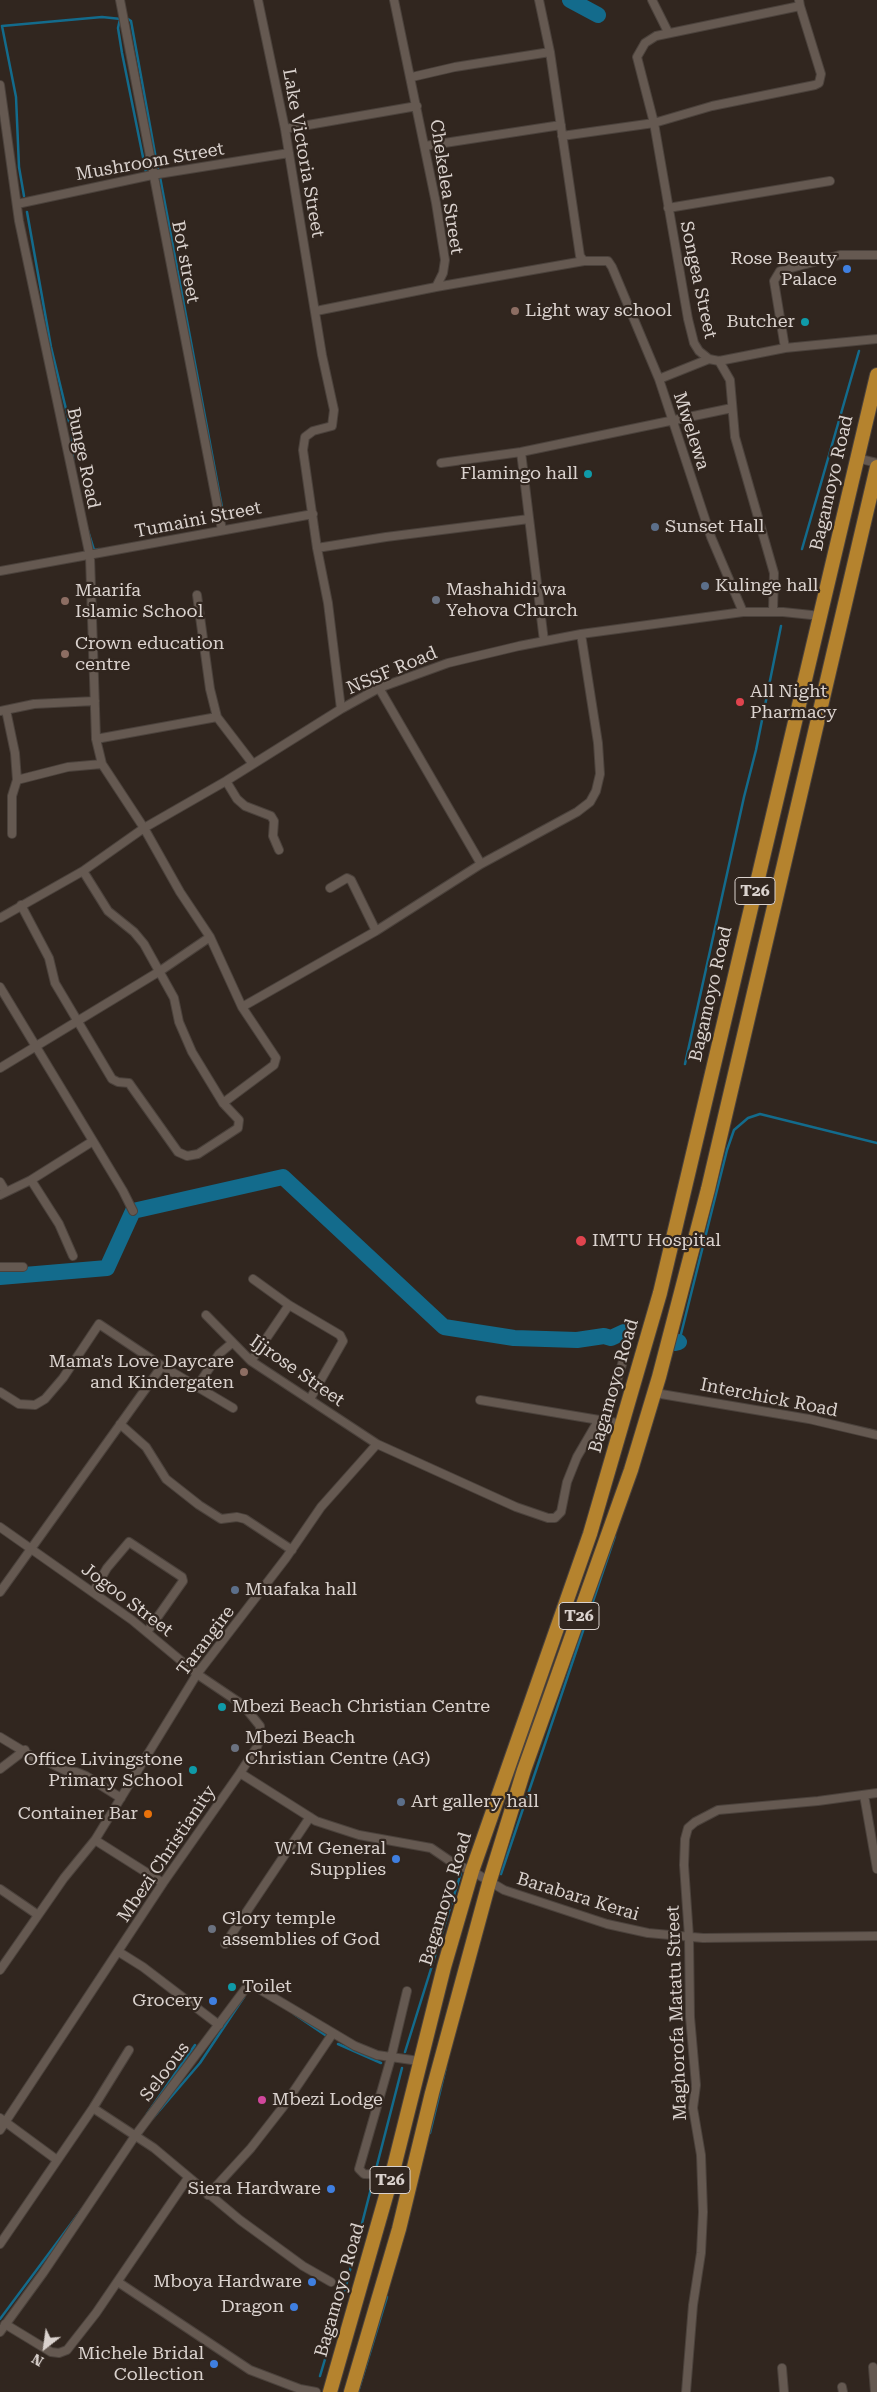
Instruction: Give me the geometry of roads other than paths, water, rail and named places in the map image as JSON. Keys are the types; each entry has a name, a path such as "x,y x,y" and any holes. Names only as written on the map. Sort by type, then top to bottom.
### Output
{"highway":[{"name":"Bagamoyo Road","path":"330,2392 392,2175 419,2061 472,1871 590,1534 652,1325 877,375"},
{"name":"Bagamoyo Road","path":"351,2392 399,2229 439,2065 489,1883 524,1770 631,1470 655,1393 708,1189 877,467"}],"street":[{"name":"Bot street","path":"120,0 152,175 222,530"},
{"name":"Lake Victoria Street","path":"258,0 285,129 316,311"},
{"name":"Chekelea Street","path":"394,0 418,106 445,260 440,281 436,287"},
{"path":"341,709 328,603 317,548 303,441 313,431 332,426 334,419 316,311 436,287 584,261 578,247 550,52 539,0"},
{"path":"652,0 668,32"},
{"path":"562,136 654,123 712,106 818,83 821,74 799,3"},
{"name":"Songea Street","path":"799,3 668,32 656,36 645,43 637,57 654,123 682,291 694,343 699,351 709,359 718,361 785,348 877,339"},
{"path":"412,77 455,67 550,52"},
{"name":"Bunge Road","path":"0,84 19,221 46,359 90,556 96,739 102,764 144,828 180,892 210,937 242,1007 274,1054 276,1062 223,1104"},
{"path":"285,129 418,106"},
{"path":"425,146 561,125"},
{"name":"Mushroom Street","path":"17,204 152,175 289,153"},
{"path":"668,208 830,181"},
{"path":"785,348 774,281 780,271 840,255 877,255"},
{"name":"Mwelewa","path":"584,261 608,261 659,379 671,422 711,537 743,612"},
{"path":"659,379 709,359"},
{"path":"718,361 730,380 735,437 774,573 773,612"},
{"path":"441,463 521,452 732,408"},
{"path":"521,452 544,641"},
{"path":"857,458 877,463"},
{"name":"Tumaini Street","path":"0,571 313,514"},
{"path":"317,548 386,537 529,519"},
{"path":"197,595 210,689 217,717 253,764"},
{"name":"NSSF Road","path":"0,918 83,871 144,828 226,781 341,709 379,688 448,663 581,634 743,612 773,612 821,616"},
{"path":"242,1007 376,931 481,864 577,812 590,802 596,791 600,774 598,743 581,634"},
{"path":"379,688 481,864"},
{"path":"12,834 12,796 17,780 15,753 3,711 34,704 95,701"},
{"path":"96,739 217,717"},
{"path":"17,780 68,767 102,764"},
{"path":"226,781 241,802 271,816 274,821 273,836 279,850"},
{"path":"20,905 49,958 55,982 112,1079 118,1082 129,1083 178,1152 187,1156 198,1154 238,1128 239,1120 223,1104 192,1052 179,1022 174,998 160,971 134,932 108,911 83,871"},
{"path":"330,888 347,878 351,880 376,931"},
{"path":"0,1068 160,971 210,937"},
{"path":"0,987 123,1191 133,1211"},
{"path":"0,1182 3,1194 32,1180 93,1141"},
{"path":"32,1180 59,1224 73,1256"},
{"path":"0,1267 23,1267"},
{"path":"253,1279 289,1304 340,1335 343,1341 310,1399"},
{"path":"252,1361 289,1304"},
{"name":"Ijjrose Street","path":"206,1316 252,1361 377,1444"},
{"path":"0,1392 19,1404 35,1406 45,1399 63,1378 99,1324 196,1388 233,1408"},
{"path":"196,1388 219,1354 232,1343"},
{"path":"377,1444 507,1503 548,1518 555,1518 561,1512 567,1482 573,1466 602,1421 626,1351"},
{"path":"0,1592 162,1366"},
{"name":"Interchick Road","path":"655,1393 800,1418 877,1435"},
{"path":"480,1400 623,1424"},
{"path":"120,1424 146,1447 166,1479 199,1505 221,1520 237,1517 244,1520 292,1550"},
{"name":"Tarangire","path":"0,1970 38,1915 95,1840 197,1674 292,1550 320,1507 377,1444"},
{"name":"Jogoo Street","path":"0,1527 94,1592 147,1632 197,1674 243,1706 260,1726 260,1737 240,1773"},
{"path":"94,1592 107,1568 129,1542 182,1577 183,1582 147,1632"},
{"path":"0,1737 25,1750 38,1760 50,1763 57,1768 86,1776 120,1798"},
{"path":"0,1769 25,1750"},
{"name":"Barabara Kerai","path":"240,1773 310,1817 331,1827 359,1835 431,1848 489,1883 565,1912 607,1924 648,1933 689,1937 877,1936"},
{"name":"Mbezi Christianity","path":"0,2130 3,2120 119,1952 163,1883 240,1773"},
{"name":"Maghorofa Matatu Street","path":"686,2392 693,2305 701,2253 703,2212 701,2155 693,2108 696,2084 690,2017 689,1937 684,1856 688,1828 695,1822 718,1810 877,1793"},
{"path":"864,1795 877,1868"},
{"path":"225,1944 310,1817"},
{"path":"95,1840 163,1883"},
{"path":"0,1889 38,1915"},
{"path":"119,1952 143,1967 218,2024"},
{"name":"Seloous","path":"0,2332 43,2273 135,2136 246,1988 252,1986 259,1989 356,2046 391,2058 419,2061"},
{"path":"392,2175 364,2174 359,2169 391,2058 407,1991"},
{"path":"208,2195 251,2148 283,2106 333,2033"},
{"path":"0,2244 93,2108 129,2050"},
{"path":"93,2108 172,2163 208,2195 303,2266 330,2282"},
{"path":"3,2120 57,2160"},
{"path":"5,2324 51,2352 59,2353 67,2350 118,2282 188,2178"},
{"path":"118,2282 250,2370 300,2389 316,2392"},
{"path":"873,2367 875,2392"},
{"path":"782,2368 784,2392"}],"waterway":[{"path":"570,0 598,15"},
{"path":"24,196 19,167 16,97 2,26 102,17 121,19"},
{"path":"120,19 118,28 122,53 146,172 158,170 131,21 128,19"},
{"path":"160,177 224,518"},
{"path":"27,212 51,347 72,434 73,460"},
{"path":"802,549 859,351"},
{"path":"88,531 94,550 99,549"},
{"path":"685,1064 756,750 781,626"},
{"path":"679,1342 727,1150 734,1130 748,1118 760,1114 877,1143"},
{"path":"0,1277 107,1268 133,1211 283,1177 444,1327 514,1338 577,1340 604,1336 611,1338 624,1332"},
{"path":"675,1343 679,1342"},
{"path":"501,1874 615,1536"},
{"path":"405,2052 461,1873"},
{"path":"153,2118 200,2063 244,1997"},
{"path":"294,2014 328,2037"},
{"path":"338,2044 381,2063"},
{"path":"147,2114 195,2045"},
{"path":"430,2133 446,2067"},
{"path":"320,2376 340,2309 402,2068"},
{"path":"0,2319 82,2209"},
{"path":"358,2392 387,2297"}],"place":[{"name":"Rose Beauty Palace","path":"847,269"},
{"name":"Light way school","path":"515,311"},
{"name":"Butcher","path":"805,322"},
{"name":"Flamingo hall","path":"588,474"},
{"name":"Sunset Hall","path":"655,527"},
{"name":"Kulinge hall","path":"705,586"},
{"name":"Mashahidi wa Yehova Church","path":"436,600"},
{"name":"Maarifa Islamic School","path":"65,601"},
{"name":"Crown education centre","path":"65,654"},
{"name":"All Night Pharmacy","path":"740,702"},
{"name":"IMTU Hospital","path":"581,1241"},
{"name":"Mama's Love Daycare and Kindergaten","path":"244,1372"},
{"name":"Muafaka hall","path":"235,1590"},
{"name":"Mbezi Beach Christian Centre","path":"222,1707"},
{"name":"Mbezi Beach Christian Centre (AG)","path":"235,1748"},
{"name":"Office Livingstone Primary School","path":"193,1770"},
{"name":"Art gallery hall","path":"401,1802"},
{"name":"Container Bar","path":"148,1814"},
{"name":"W.M General Supplies","path":"396,1859"},
{"name":"Glory temple assemblies of God","path":"212,1929"},
{"name":"Toilet","path":"232,1987"},
{"name":"Grocery","path":"213,2001"},
{"name":"Mbezi Lodge","path":"262,2100"},
{"name":"Siera Hardware","path":"331,2189"},
{"name":"Mboya Hardware","path":"312,2282"},
{"name":"Dragon","path":"294,2307"},
{"name":"Michele Bridal Collection","path":"214,2364"}]}
